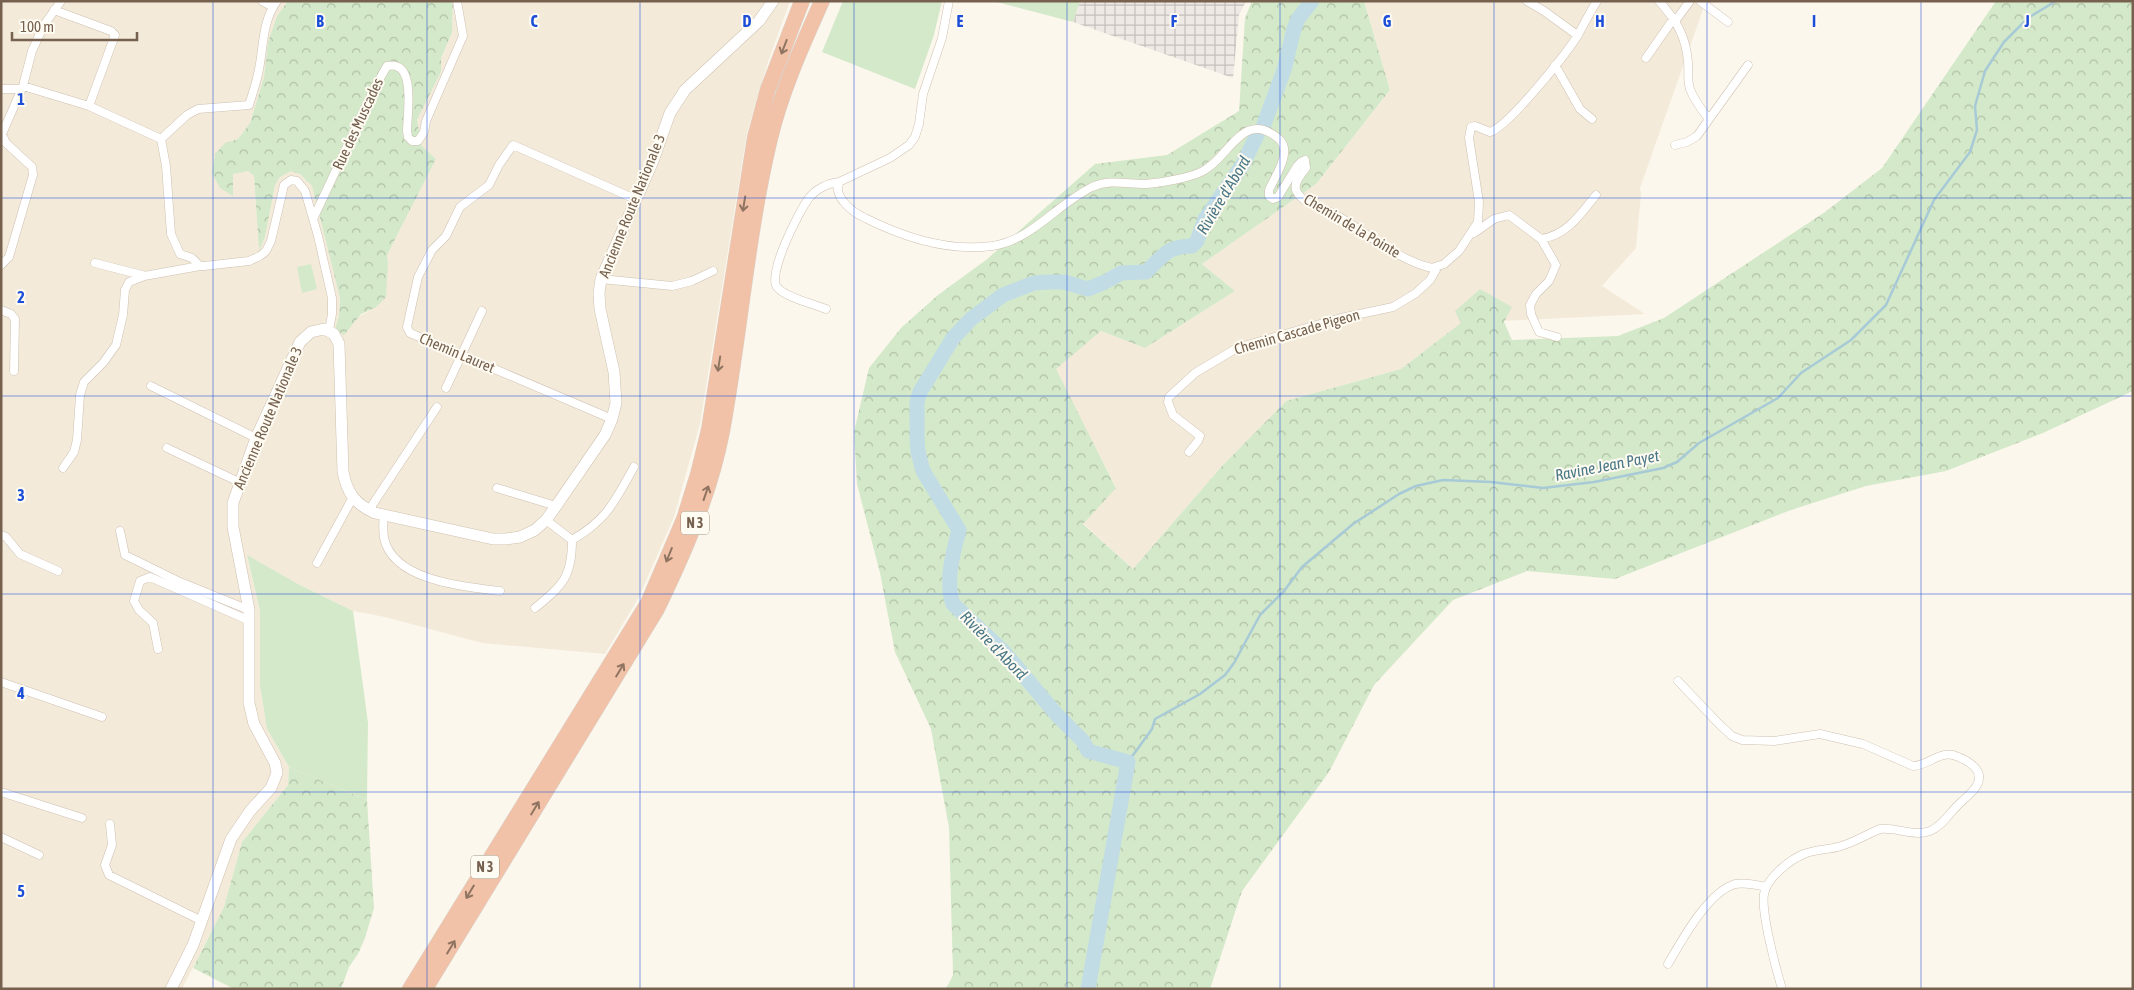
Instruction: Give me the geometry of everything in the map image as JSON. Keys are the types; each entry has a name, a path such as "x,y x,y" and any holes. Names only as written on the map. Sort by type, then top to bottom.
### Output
{"highway":[{"name":"N 3","path":"410,989 648,603 684,519 709,430 755,137 768,89 802,1"},
{"name":"N 3","path":"425,989 657,609 694,526 709,482 722,432 760,184 770,138 784,90 822,1"}],"main road":[{"name":"Ancienne Route Nationale 3","path":"352,499 369,510 384,515 493,539 520,537 535,530 546,520 605,435 612,419 616,403 616,388 600,309 599,293 601,279 653,161 670,113 685,90 759,21 773,1"},
{"name":"Ancienne Route Nationale 3","path":"171,989 193,945 231,840 250,811 270,788 277,773 275,763 254,724 249,703 250,615 232,515 233,503 256,438 300,342 317,329 329,330"},
{"path":"329,330 334,334 339,344 343,472 346,486 352,499"}],"street":[{"path":"1,265 9,257 33,175 32,166 6,143 2,134 22,88 32,50 44,25 61,1"},
{"path":"161,139 187,115 198,109 249,105 259,73 263,36 275,4 262,1"},
{"name":"Rue des Muscades","path":"314,217 374,87 387,66 398,66 407,79 408,138 418,141 464,36 457,1"},
{"path":"826,308 782,292 775,285 774,274 797,219 809,198 818,189 839,182 890,158 902,151 915,137 919,124 923,94 942,38 949,1"},
{"path":"1527,1 1578,35"},
{"path":"1437,268 1459,251 1471,236 1478,222 1479,212 1469,138 1470,126 1490,132 1504,123 1556,65 1578,35 1597,1"},
{"path":"1659,1 1675,19 1683,33 1687,49 1689,87 1696,102 1708,118"},
{"path":"1646,58 1690,1"},
{"path":"1700,1 1728,22"},
{"path":"54,10 110,31 114,35 89,106"},
{"path":"1556,65 1580,109 1592,120"},
{"path":"1675,146 1688,142 1697,136 1708,118 1748,65"},
{"path":"1,89 22,88 89,106 161,139"},
{"name":"Chemin de la Pointe","path":"839,182 837,190 847,205 861,216 887,229 917,239 950,245 991,246 1010,242 1044,221 1077,197 1101,184 1113,182 1158,183 1204,171 1223,156 1242,133 1253,129 1260,129 1272,135 1284,146 1285,154 1269,190 1269,196 1273,199 1278,197 1297,166 1305,160 1306,168 1297,181 1297,193 1409,260 1421,266 1437,268"},
{"path":"161,139 166,166 171,234 180,254 192,258 200,266"},
{"name":"Chemin Lauret","path":"612,419 409,331 407,324 418,278 432,250 446,236 457,211 468,199 489,185 511,146 515,145 635,199"},
{"path":"64,468 74,452 78,440 80,395 84,382 103,363 116,345 124,315 125,290 129,282 144,276 200,266 249,261 263,254 271,241 281,190 287,181 297,181 303,186 314,217 332,298 329,330"},
{"path":"1540,239 1558,234 1570,225 1580,217 1596,195"},
{"path":"1471,236 1494,219 1509,215 1540,239 1556,264 1549,281 1532,299 1531,314 1539,332 1549,337 1557,337"},
{"path":"96,263 144,276"},
{"name":"Chemin Cascade Pigeon","path":"1189,452 1200,436 1174,415 1168,402 1169,397 1195,373 1236,348 1341,318 1393,307 1416,293 1434,274 1437,268"},
{"path":"601,279 672,286 692,281 713,271"},
{"path":"1,310 11,314 15,319 14,371"},
{"path":"446,388 482,311"},
{"path":"150,386 256,438"},
{"path":"369,510 437,407"},
{"path":"167,448 239,482"},
{"path":"535,608 551,596 567,576 572,540 598,522 608,511 634,467"},
{"path":"497,488 556,506"},
{"path":"318,563 352,499"},
{"path":"384,515 384,539 390,551 399,562 411,570 460,586 500,591"},
{"path":"546,520 572,540"},
{"path":"120,531 125,555 250,615"},
{"path":"1,535 6,537 25,558 58,571"},
{"path":"158,649 153,623 138,610 134,601 140,581 145,577 150,577 250,615"},
{"path":"1678,681 1732,736 1742,740 1774,741 1820,734 1863,744 1913,766 1921,765 1939,756 1954,756 1972,764 1980,774 1980,780 1973,790 1948,817 1929,831 1920,833 1880,829 1840,846 1806,853 1791,862 1766,887 1764,902 1774,959 1782,989"},
{"path":"1,682 102,717"},
{"path":"1,792 82,818"},
{"path":"110,824 112,845 105,865 109,875 202,921"},
{"path":"1,837 39,855"},
{"path":"1668,964 1690,926 1718,895 1736,884 1744,883 1766,887"}],"shaded area":[{"path":"1,1 288,1 277,16 268,42 264,77 250,123 238,139 225,143 233,195 233,174 248,171 254,176 259,250 265,237 275,185 280,177 291,170 300,174 312,186 340,298 339,316 335,329 375,308 388,263 387,255 436,159 422,146 417,120 441,72 441,58 452,33 453,1 790,1 768,62 747,133 700,424 674,517 639,597 605,654 482,643 385,617 353,611 247,556 260,611 260,686 267,729 289,767 288,785 242,842 224,907 182,989 1,989"},
{"path":"1080,1 1246,1 1239,15 1233,78 1073,22"},
{"path":"1364,1 1706,1 1640,188 1636,248 1602,286 1645,314 1462,323 1401,369 1286,401 1222,466 1133,569 1083,523 1116,487 1055,369 1101,331 1145,348 1235,291 1202,264 1316,184 1390,90"}],"green space":[{"path":"288,1 453,1 452,33 441,58 441,72 417,120 422,146 436,159 387,255 386,297 375,308 361,314 344,335 335,329 339,316 340,298 312,186 300,174 291,171 280,177 275,185 265,237 259,251 254,176 248,171 233,174 233,196 220,188 212,173 215,154 225,143 238,139 250,123 264,77 268,42 277,16"},
{"path":"843,1 942,1 934,35 915,89 822,52"},
{"path":"993,1 1080,1 1073,22"},
{"path":"1252,1 1364,1 1390,90 1316,184 1202,264 1235,291 1145,348 1101,331 1056,369 1116,488 1083,524 1133,569 1222,466 1286,401 1401,369 1461,323 1455,311 1480,289 1512,307 1504,322 1512,340 1618,336 1664,318 1825,212 1882,168 1996,1 2133,1 2133,391 2043,433 1946,471 1866,486 1791,510 1615,579 1527,571 1453,600 1374,685 1329,772 1242,891 1210,989 946,989 953,975 949,828 931,729 895,652 880,573 857,484 854,432 869,368 901,328 938,295 986,260 1095,164 1167,155 1239,111 1245,18"},
{"path":"311,264 317,289 302,293 297,267"},
{"path":"247,555 298,584 353,611 368,723 367,800 289,767 267,729 260,686 260,611"},
{"path":"289,767 367,800 374,908 365,938 358,954 349,967 341,989 234,989 193,968 224,907 242,842 288,785"}],"waterway":[{"name":"Rivière d'Abord","path":"1264,124 1284,70 1294,29 1298,19 1312,1"},
{"name":"Ravine Jean Payet","path":"1128,762 1152,729 1155,719 1200,694 1225,675 1234,663 1260,615 1284,591 1302,567 1353,524 1399,494 1416,486 1443,480 1491,482 1543,488 1594,482 1663,468 1677,462 1699,443 1778,398 1801,373 1851,340 1886,305 1934,200 1970,152 1977,130 1975,106 1985,71 2004,42 2028,18 2056,1"},
{"name":"Rivière d'Abord","path":"1088,989 1128,762 1088,751 1083,741 1057,715 1004,652 953,604 950,577 952,557 959,530 923,471 918,452 917,402 920,392 953,338 971,319 1003,295 1034,283 1064,282 1088,289 1121,273 1146,272 1171,250 1192,246 1197,241 1205,219 1243,164 1257,135"}]}
